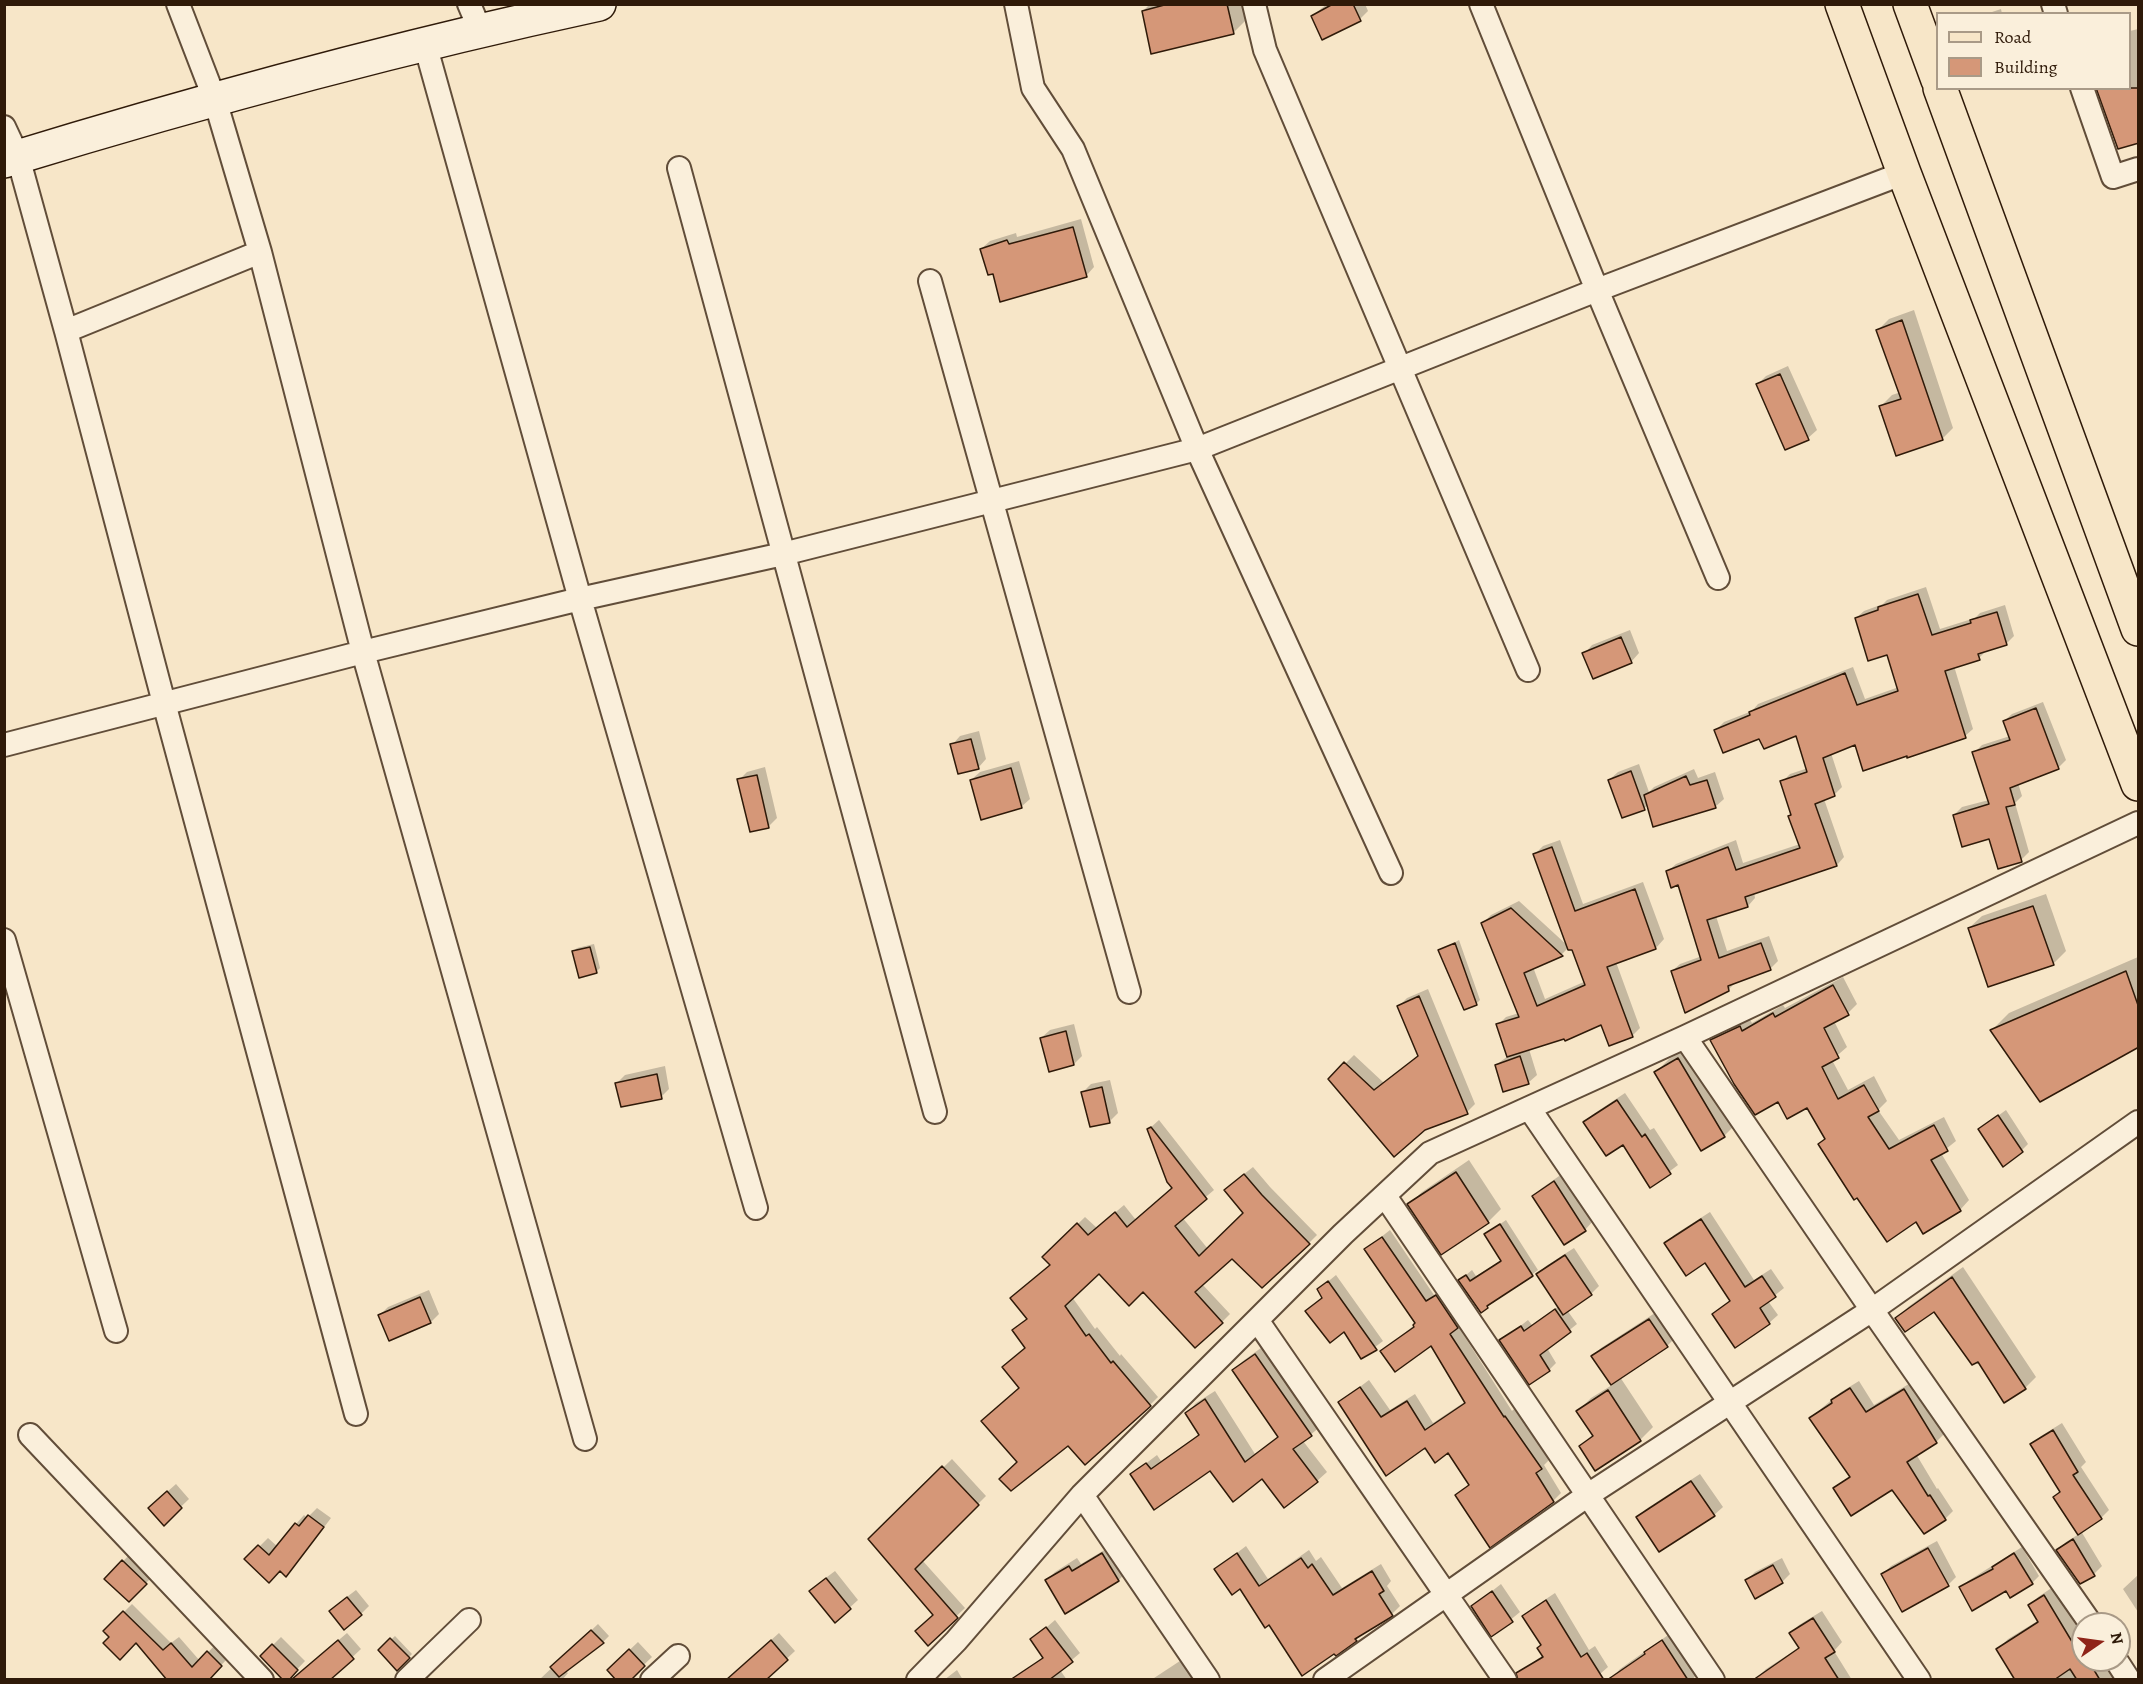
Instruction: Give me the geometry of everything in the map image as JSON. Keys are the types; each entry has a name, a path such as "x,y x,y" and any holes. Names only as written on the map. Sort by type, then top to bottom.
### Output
{"main road":[{"path":"11,159 154,116 425,45 474,17 599,4"},
{"path":"1842,4 1904,172 2139,784"},
{"path":"1910,4 1936,75"},
{"path":"1941,90 2139,629"}],"street":[{"path":"177,4 215,100 260,252 363,652 585,1439"},
{"path":"1016,4 1033,88 1073,149 1197,449 1391,873"},
{"path":"1254,4 1265,50 1398,369 1528,670"},
{"path":"1481,4 1597,290 1718,578"},
{"path":"425,45 580,599 756,1208"},
{"path":"2083,90 2113,177 2139,169"},
{"path":"4,127 11,159 66,331 356,1414"},
{"path":"679,168 935,1112"},
{"path":"4,745 363,652 580,599 783,554 1197,449 1597,290 1904,172"},
{"path":"66,331 260,252"},
{"path":"930,281 1129,992"},
{"path":"918,1680 956,1641 1082,1495 1343,1234 1430,1153 2139,823"},
{"path":"4,940 116,1331"},
{"path":"1685,1036 2083,1612"},
{"path":"1529,1108 1919,1680"},
{"path":"1325,1680 1588,1495 1872,1310 2139,1122"},
{"path":"1385,1196 1713,1680"},
{"path":"1257,1320 1505,1680"},
{"path":"30,1435 262,1680"},
{"path":"1082,1495 1208,1680"},
{"path":"406,1680 469,1620"},
{"path":"652,1680 678,1656"}],"building":[{"path":"1168,4 1227,4 1234,34 1151,54 1142,11"},
{"path":"1333,4 1353,4 1361,21 1322,40 1311,16"},
{"path":"2139,88 2139,143 2118,149 2097,90"},
{"path":"1073,227 1087,277 1000,302 993,274 988,275 980,249 1007,240 1009,244"},
{"path":"1902,320 1943,440 1896,456 1879,406 1901,399 1876,330"},
{"path":"1780,374 1809,440 1785,450 1756,384"},
{"path":"1918,594 1932,635 1997,612 2007,645 1978,654 1980,660 1945,671 1966,738 1863,771 1855,745 1823,758 1835,796 1815,804 1837,866 1745,897 1748,907 1707,920 1719,958 1761,943 1771,970 1728,986 1729,991 1685,1013 1671,971 1701,960 1678,885 1671,888 1666,871 1728,847 1736,870 1800,848 1788,816 1791,815 1780,781 1807,772 1796,736 1764,749 1759,739 1723,753 1714,730 1750,715 1749,712 1845,673 1857,705 1898,691 1887,655 1868,661 1855,618 1878,610 1878,607"},
{"path":"1621,637 1632,663 1593,679 1582,653"},
{"path":"2036,708 2059,769 2010,788 2015,805 2006,807 2022,862 1998,869 1989,839 1962,847 1953,815 1989,804 1972,752 2010,740 2003,721"},
{"path":"971,739 979,769 958,774 950,744"},
{"path":"1011,768 1022,808 981,820 970,780"},
{"path":"1631,771 1645,810 1622,818 1608,780"},
{"path":"757,775 769,828 750,832 737,779"},
{"path":"1686,776 1690,785 1707,780 1716,808 1653,827 1644,795"},
{"path":"1552,847 1575,911 1635,889 1656,949 1607,967 1633,1037 1609,1046 1601,1025 1565,1041 1564,1039 1507,1057 1496,1024 1519,1017 1481,923 1511,908 1563,956 1524,973 1537,1006 1585,985 1572,950 1568,950 1533,854"},
{"path":"2033,906 2054,965 1988,987 1968,928"},
{"path":"1455,943 1477,1005 1464,1010 1438,950"},
{"path":"590,947 597,973 579,978 572,951"},
{"path":"2126,971 2139,1008 2139,1047 2040,1102 1990,1030"},
{"path":"1833,985 1849,1015 1824,1028 1839,1058 1822,1067 1838,1099 1864,1085 1879,1111 1868,1117 1889,1149 1934,1125 1948,1151 1931,1160 1961,1211 1923,1234 1916,1222 1887,1242 1857,1198 1854,1200 1818,1144 1825,1139 1807,1108 1787,1119 1778,1102 1755,1115 1734,1084 1710,1040 1740,1026 1742,1031 1773,1013 1775,1017"},
{"path":"1419,996 1468,1114 1425,1130 1394,1157 1328,1079 1344,1062 1374,1090 1418,1056 1397,1006"},
{"path":"1066,1031 1074,1065 1049,1072 1040,1038"},
{"path":"1520,1056 1529,1084 1503,1092 1495,1065"},
{"path":"1678,1058 1725,1137 1701,1151 1654,1072"},
{"path":"657,1074 662,1099 621,1107 615,1083"},
{"path":"1102,1087 1110,1123 1090,1127 1081,1092"},
{"path":"1617,1100 1642,1137 1645,1134 1671,1174 1650,1188 1623,1145 1606,1156 1583,1122"},
{"path":"1998,1115 2023,1152 2003,1167 1978,1129"},
{"path":"1151,1127 1207,1199 1175,1226 1199,1256 1243,1213 1224,1190 1244,1174 1310,1244 1262,1288 1232,1259 1195,1292 1223,1323 1195,1348 1143,1292 1129,1306 1099,1274 1065,1306 1086,1336 1089,1334 1111,1363 1113,1361 1151,1406 1085,1465 1068,1446 1011,1491 999,1479 1017,1462 981,1421 1019,1388 1002,1367 1025,1348 1012,1330 1027,1319 1010,1298 1050,1265 1042,1257 1077,1223 1088,1235 1115,1212 1127,1227 1172,1188 1167,1182 1147,1129"},
{"path":"1456,1172 1489,1223 1441,1255 1407,1204"},
{"path":"1554,1181 1586,1231 1564,1245 1532,1196"},
{"path":"1701,1219 1745,1287 1762,1276 1776,1297 1760,1308 1770,1324 1735,1348 1712,1314 1730,1301 1705,1263 1686,1276 1664,1243"},
{"path":"1500,1224 1533,1276 1487,1306 1488,1308 1481,1313 1458,1280 1466,1275 1470,1281 1501,1261 1484,1234"},
{"path":"1382,1237 1426,1301 1436,1295 1458,1328 1450,1334 1504,1417 1542,1469 1536,1473 1554,1502 1490,1548 1455,1495 1469,1485 1448,1453 1435,1463 1425,1448 1386,1476 1338,1402 1360,1387 1381,1417 1407,1401 1425,1430 1465,1403 1431,1346 1395,1372 1380,1351 1414,1327 1415,1323 1364,1249"},
{"path":"1565,1255 1592,1295 1563,1315 1536,1274"},
{"path":"1952,1277 2026,1389 2004,1403 1978,1362 1972,1365 1934,1312 1905,1332 1895,1318"},
{"path":"1328,1281 1377,1350 1361,1359 1344,1332 1330,1343 1305,1311 1322,1298 1317,1289"},
{"path":"420,1297 431,1323 389,1341 378,1315"},
{"path":"1555,1309 1571,1332 1540,1355 1550,1371 1529,1385 1499,1340 1521,1326 1524,1331"},
{"path":"1649,1319 1668,1347 1611,1385 1591,1356"},
{"path":"1255,1354 1312,1436 1293,1449 1318,1482 1284,1508 1262,1479 1233,1502 1210,1471 1154,1510 1130,1474 1146,1463 1151,1469 1199,1435 1185,1413 1205,1399 1245,1462 1278,1437 1232,1370"},
{"path":"1850,1388 1866,1412 1904,1389 1937,1443 1907,1462 1946,1520 1924,1534 1892,1490 1851,1516 1833,1488 1850,1477 1809,1418"},
{"path":"1608,1390 1641,1441 1595,1471 1579,1446 1593,1436 1576,1411"},
{"path":"2053,1430 2078,1472 2073,1475 2102,1519 2078,1535 2053,1497 2060,1492 2030,1444"},
{"path":"942,1466 979,1505 915,1569 958,1618 928,1646 915,1631 933,1615 868,1539"},
{"path":"1691,1481 1715,1516 1659,1552 1636,1517"},
{"path":"167,1491 182,1508 164,1526 148,1508"},
{"path":"308,1515 324,1527 286,1577 280,1571 269,1583 244,1559 258,1545 269,1555 295,1523 299,1526"},
{"path":"2073,1539 2095,1576 2080,1584 2056,1550"},
{"path":"1928,1548 1949,1586 1902,1612 1881,1574"},
{"path":"1102,1553 1119,1581 1065,1614 1045,1580 1069,1566 1072,1571"},
{"path":"1237,1553 1259,1586 1301,1558 1308,1568 1312,1564 1333,1595 1372,1571 1384,1591 1379,1594 1393,1616 1355,1639 1357,1641 1336,1656 1334,1654 1302,1676 1269,1625 1265,1628 1240,1589 1232,1595 1214,1569"},
{"path":"2014,1553 2033,1584 2010,1598 2006,1591 1972,1611 1959,1587 1993,1569 1992,1567"},
{"path":"122,1560 147,1584 129,1602 104,1579"},
{"path":"1773,1565 1783,1583 1755,1599 1745,1580"},
{"path":"826,1578 851,1609 835,1623 809,1591"},
{"path":"1492,1591 1513,1622 1491,1637 1471,1606"},
{"path":"2044,1595 2071,1640 2071,1671 2070,1669 2054,1680 2015,1680 1996,1649 2038,1622 2028,1605"},
{"path":"347,1597 362,1615 344,1630 329,1611"},
{"path":"1546,1600 1581,1657 1587,1653 1604,1680 1518,1680 1516,1673 1543,1657 1537,1648 1541,1645 1522,1616"},
{"path":"123,1611 163,1650 171,1643 192,1667 207,1651 222,1666 209,1680 167,1680 136,1643 120,1660 103,1643 109,1637 103,1631"},
{"path":"1813,1618 1835,1652 1825,1658 1839,1680 1753,1680 1799,1648 1789,1633"},
{"path":"1046,1627 1073,1662 1049,1680 1010,1680 1043,1658 1030,1639"},
{"path":"591,1630 604,1643 559,1677 550,1667"},
{"path":"390,1638 410,1658 397,1671 378,1650"},
{"path":"338,1640 354,1659 330,1680 291,1680"},
{"path":"771,1640 788,1660 766,1680 726,1680"},
{"path":"1662,1640 1688,1680 1607,1680 1645,1654 1644,1652"},
{"path":"272,1644 298,1670 289,1680 283,1680 260,1656"},
{"path":"629,1649 645,1666 631,1680 616,1680 607,1670"},
{"path":"2072,1672 2095,1672 2100,1680 2077,1680"}]}
